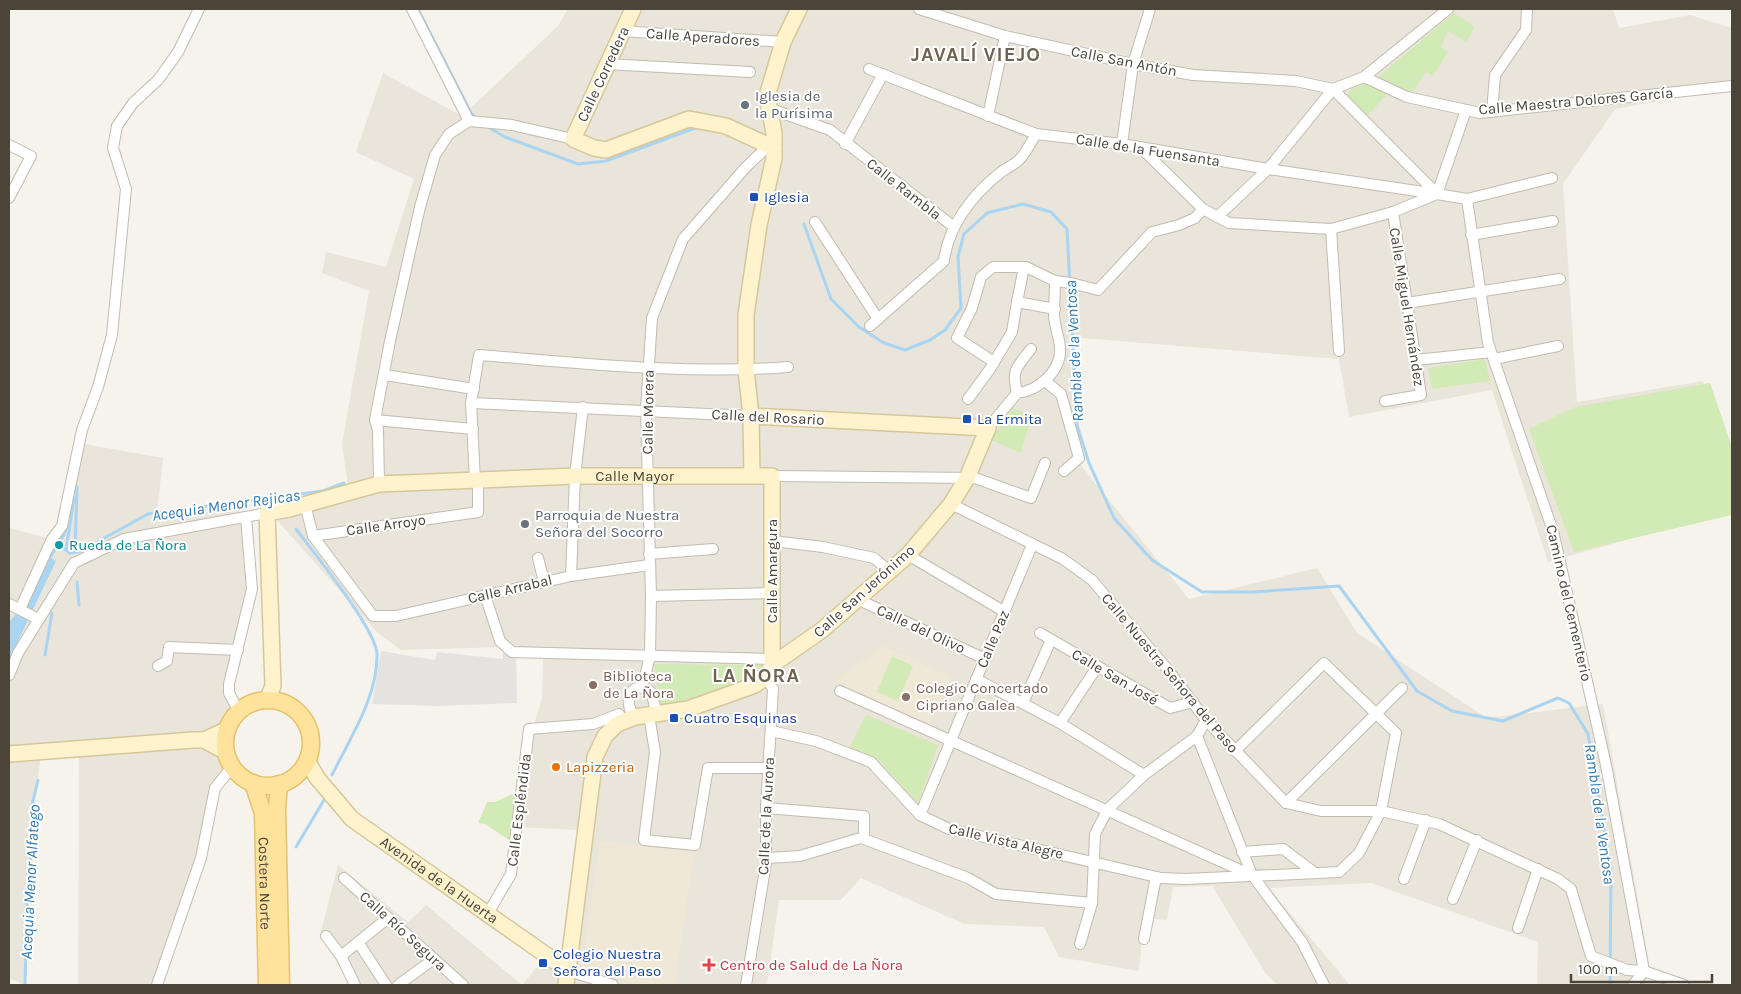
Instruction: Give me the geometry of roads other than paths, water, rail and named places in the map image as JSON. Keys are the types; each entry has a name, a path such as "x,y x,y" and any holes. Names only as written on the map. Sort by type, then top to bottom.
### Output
{"main road":[{"path":"267,700 276,701 291,707 304,720 308,727 311,744 303,767 279,784 266,786 253,784 242,777 232,767 226,752 228,729 239,712 253,703 267,700"},
{"name":"Costera Norte","path":"253,784 263,813 267,985"},
{"name":"Costera Norte","path":"279,784 277,809 282,985"}],"street":[{"path":"20,608 52,539 62,526 82,430 98,387 112,335 126,189 112,148 117,126 133,103 158,80 178,52 198,9"},
{"path":"412,9 469,121"},
{"name":"Calle Corredera","path":"573,139 633,9"},
{"path":"752,475 751,416 746,370 746,315 758,224 774,158 771,147 771,109 767,96 783,42 799,9"},
{"name":"Calle San Antón","path":"919,9 1005,36 1133,64 1193,75 1296,81 1333,89"},
{"path":"1122,144 1133,64 1150,9"},
{"path":"1217,217 1268,169 1333,89 1364,78 1448,9"},
{"path":"1492,112 1496,76 1526,30 1527,9"},
{"name":"Calle Aperadores","path":"622,31 783,42"},
{"path":"988,116 1005,36"},
{"path":"608,64 750,72"},
{"name":"Calle de la Fuensanta","path":"869,69 1036,134 1122,144 1467,200"},
{"path":"845,144 883,74"},
{"name":"Calle Maestra Dolores García","path":"1364,78 1407,97 1480,113 1732,86"},
{"path":"1333,89 1437,194"},
{"name":"Calle Rambla","path":"771,109 830,130 845,144 954,227 973,199 1000,173 1019,160 1036,134"},
{"path":"1140,147 1203,209 1230,224 1331,229 1393,212 1437,194 1466,110"},
{"path":"379,484 378,430 375,420 390,341 418,216 435,155 449,134 469,121 512,125 573,139 594,148 606,150 689,119 726,126 771,147"},
{"path":"9,145 31,156 9,198"},
{"name":"Calle Morera","path":"642,688 650,656 651,596 646,410 652,318 683,240 746,167 771,147"},
{"path":"1467,200 1552,178"},
{"name":"Camino del Cementerio","path":"1467,200 1471,235 1492,355 1554,531 1606,765 1644,971"},
{"path":"994,362 957,338 972,308 981,277 993,266 1024,267 1055,281 1098,290 1152,232 1195,218 1203,209"},
{"name":"Calle Miguel Hernández","path":"1385,400 1421,395 1393,212"},
{"path":"1471,235 1553,221"},
{"path":"815,222 874,323 944,261 946,248 954,227"},
{"path":"1331,229 1339,351"},
{"path":"968,399 1012,332 1024,267"},
{"path":"1407,303 1480,290 1560,280"},
{"path":"988,428 1016,394 1030,392 1045,381 1057,364 1060,349 1055,310 1055,281"},
{"path":"1017,302 1055,310"},
{"path":"1416,360 1492,355 1558,346"},
{"path":"1016,394 1013,378 1019,364 1031,349"},
{"path":"476,480 471,403 479,355 649,368 746,370 788,368"},
{"path":"385,375 474,389"},
{"path":"1045,381 1061,394 1079,458 1064,471"},
{"name":"Calle del Rosario","path":"471,403 988,428"},
{"path":"571,576 574,476 583,407"},
{"path":"375,420 473,429"},
{"name":"Calle San Jerónimo","path":"618,719 688,709 755,685 770,667 822,630 908,555 951,504 967,478 988,428"},
{"name":"Calle Mayor","path":"267,513 379,484 574,476 752,475 975,478 1032,498 1045,463"},
{"name":"Calle Amargura","path":"770,667 773,541 772,476"},
{"name":"Calle Arroyo","path":"313,536 403,521 460,516 478,512 476,480"},
{"path":"305,504 313,536"},
{"name":"Calle Nuestra Señora del Paso","path":"951,504 1063,559 1092,580 1206,720 1286,803"},
{"path":"9,675 35,617 70,566 96,550 124,539 267,513 273,686 267,700"},
{"path":"239,712 229,693 252,589 246,517"},
{"name":"Calle Arrabal","path":"313,536 373,616 396,616 649,559 713,549"},
{"path":"773,541 823,547 874,558 889,571"},
{"name":"Calle Paz","path":"920,815 1032,545"},
{"path":"908,555 1004,612"},
{"path":"538,558 544,582"},
{"path":"651,596 772,592"},
{"path":"485,595 500,641 512,652 650,656 770,667"},
{"name":"Calle del Olivo","path":"858,600 985,659"},
{"path":"9,604 35,617"},
{"name":"Calle San José","path":"1040,633 1170,708 1193,702"},
{"path":"1023,703 1051,640"},
{"path":"158,666 167,661 169,647 238,650"},
{"path":"1235,751 1324,663 1376,714"},
{"name":"Calle de la Aurora","path":"746,985 766,858 766,808 773,689 770,667"},
{"path":"1060,723 1096,667"},
{"path":"976,679 1060,723 1144,775"},
{"path":"613,985 568,978 596,757 605,736 618,719 634,690 642,688 653,695 647,715 655,752 644,840 696,845 708,768 769,768"},
{"path":"1286,803 1402,688"},
{"path":"840,691 1108,809 1252,875"},
{"path":"628,701 629,709 647,715"},
{"name":"Calle Vista Alegre","path":"920,815 949,829 1095,861 1156,877 1184,879 1339,872 1358,853 1381,811 1396,733 1376,714"},
{"path":"593,724 618,719"},
{"path":"1080,944 1092,903 1095,834 1108,809 1144,775 1196,736 1206,720"},
{"path":"593,724 605,736"},
{"name":"Calle Espléndida","path":"488,915 511,874 529,729 593,724"},
{"path":"9,754 110,745 204,740 228,729"},
{"path":"772,730 816,741 871,762 920,815"},
{"path":"1196,736 1252,875 1302,942 1324,985"},
{"path":"204,740 226,752"},
{"path":"157,985 201,858 215,788 232,767"},
{"name":"Avenida de la Huerta","path":"303,767 318,779 352,820 488,915 568,978"},
{"path":"1286,803 1321,811 1381,811 1426,820 1477,840 1558,879 1571,889 1591,956 1627,970 1644,971 1684,985"},
{"path":"766,808 864,816 864,838"},
{"path":"1404,879 1426,820"},
{"path":"766,858 800,856 864,838 968,878 996,894 1092,903"},
{"path":"1453,899 1477,840"},
{"path":"1242,852 1283,849 1314,872"},
{"path":"1518,928 1538,869"},
{"path":"1144,939 1156,877"},
{"name":"Calle Río Segura","path":"344,878 463,985"},
{"path":"341,956 388,918"},
{"path":"326,936 341,956 355,985"},
{"path":"358,942 386,985"},
{"path":"398,985 434,959"},
{"path":"1633,985 1644,971"}],"water":[{"path":"48,556 56,561 9,660 9,622 23,606"}],"waterway":[{"name":"Rambla de la Ventosa","path":"418,9 471,113 477,119"},
{"name":"Rambla de la Ventosa","path":"488,127 505,137 578,164 606,161 698,127"},
{"name":"Rambla de la Ventosa","path":"804,224 831,299 859,327 884,343 905,350 930,340 945,330 961,308 958,257 964,234 987,213 1023,204 1051,212 1067,229 1077,425 1089,463 1114,518 1152,560 1202,592 1254,592 1339,586 1417,691 1452,711 1503,721 1558,698 1569,703 1588,734 1611,869 1610,985"},
{"name":"Acequia Menor Rejicas","path":"59,545 70,553 81,551 148,514 323,491 344,483"},
{"path":"74,485 77,487 75,552"},
{"name":"Acequia Menor Alfatego","path":"66,550 74,498"},
{"name":"Acequia Menor Rejicas","path":"49,559 65,533 67,525"},
{"path":"296,529 356,610 374,642 377,654 376,670 368,701 332,775"},
{"path":"77,582 79,605"},
{"name":"Acequia Menor Alfatego","path":"45,655 52,613"},
{"name":"Acequia Menor Alfatego","path":"25,985 28,871 36,833 32,805 38,780"},
{"path":"296,847 324,800"}],"place":[{"name":"Iglesia de la Purísima","path":"745,105"},
{"name":"Iglesia","path":"754,197"},
{"name":"La Ermita","path":"967,419"},
{"name":"Parroquia de Nuestra Señora del Socorro","path":"525,524"},
{"name":"Rueda de La Ñora","path":"59,545"},
{"name":"Biblioteca de La Ñora","path":"593,685"},
{"name":"Colegio Concertado Cipriano Galea","path":"906,697"},
{"name":"Cuatro Esquinas","path":"674,718"},
{"name":"Lapizzeria","path":"556,767"},
{"name":"Colegio Nuestra Señora del Paso","path":"543,963"},
{"name":"Centro de Salud de La Ñora","path":"709,965"}],"district":[{"name":"JAVALÍ VIEJO","path":"976,54"},
{"name":"LA ÑORA","path":"756,675"}]}
